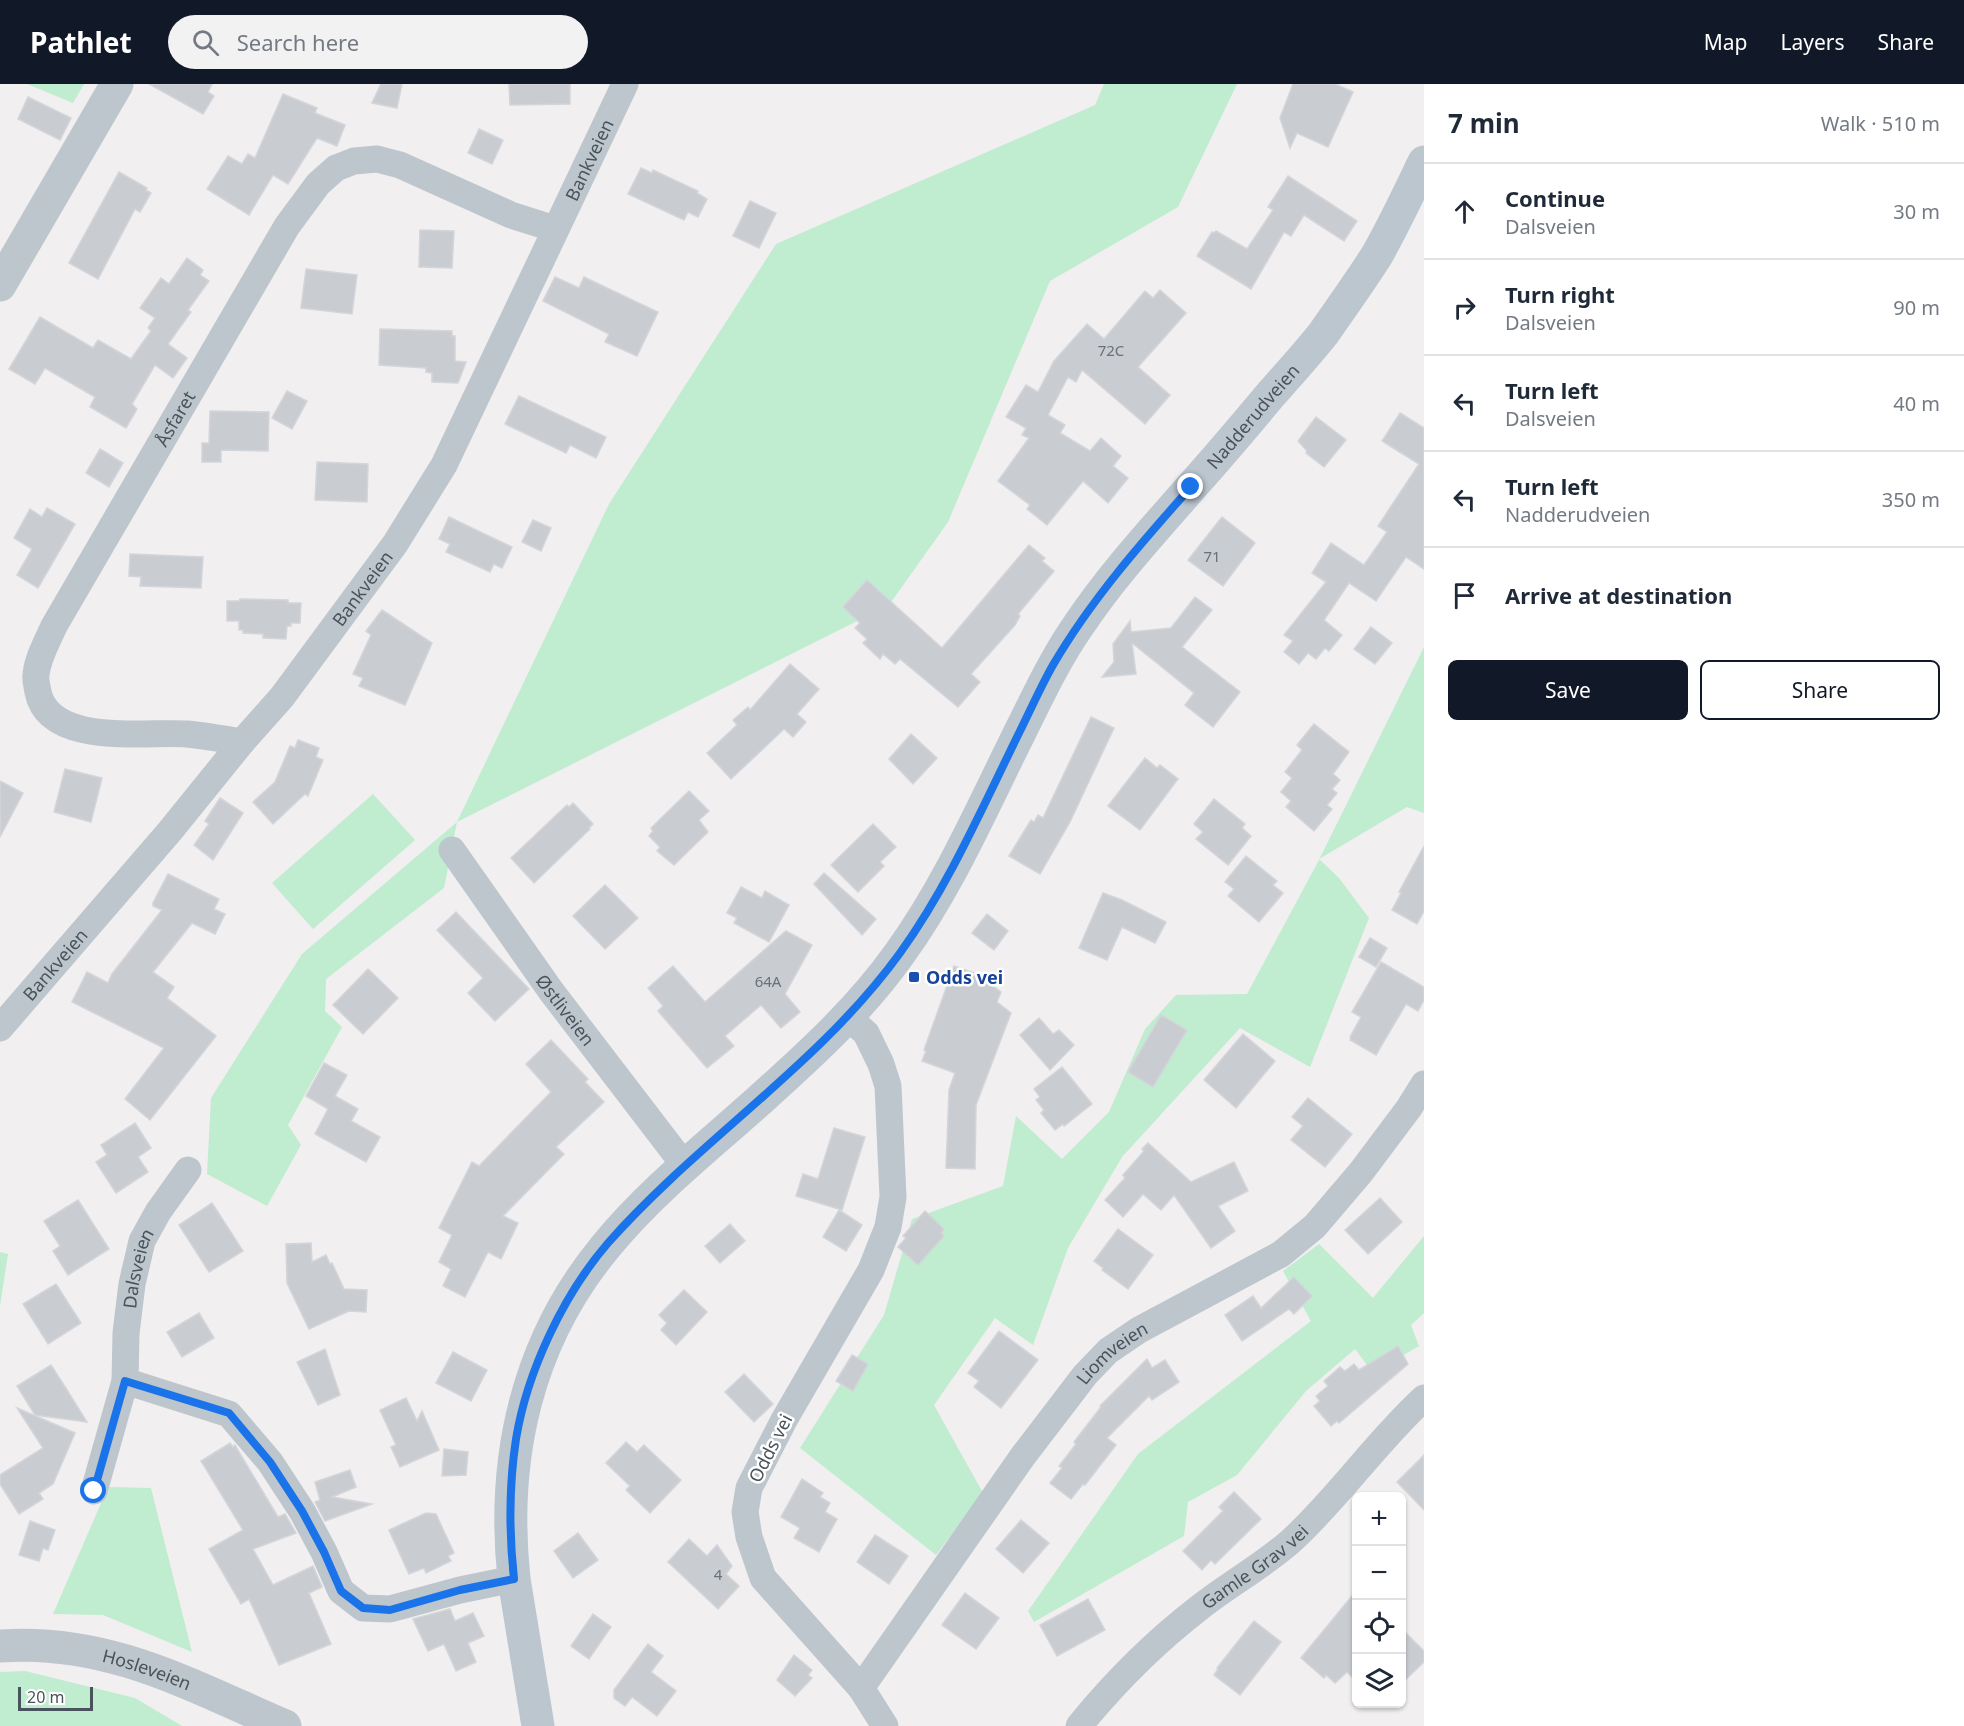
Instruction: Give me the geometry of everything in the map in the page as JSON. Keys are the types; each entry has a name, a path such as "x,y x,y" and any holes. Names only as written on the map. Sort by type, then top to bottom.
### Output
{"main road":[{"name":"Nadderudveien","path":"538,1726 514,1579 511,1481 516,1437 531,1382 563,1308 590,1266 614,1237 685,1166 786,1077 869,994 929,907 955,862 1052,667 1077,627 1129,559 1321,336 1377,255 1424,162"}],"street":[{"path":"0,285 117,84"},
{"name":"Bankveien","path":"0,1028 282,697 395,544 444,465 625,84"},
{"name":"Åsfaret","path":"242,742 188,734 91,732 67,725 50,714 40,698 35,676 41,655 54,626 287,226 318,184 336,168 354,160 377,159 400,165 511,215 555,229"},
{"name":"Østliveien","path":"452,850 551,991 685,1166"},
{"name":"Odds vei","path":"847,1017 866,1033 875,1049 888,1086 893,1197 888,1227 871,1270 784,1420 749,1488 745,1512 749,1537 763,1578 861,1688 885,1726"},
{"name":"Liomveien","path":"861,1688 1016,1465 1085,1375 1108,1351 1139,1330 1281,1254 1315,1226 1361,1172 1424,1084"},
{"name":"Dalsveien","path":"94,1491 125,1381 127,1323 132,1284 142,1241 158,1212 188,1170"},
{"path":"125,1381 229,1413 270,1462 302,1511 324,1552 341,1591 363,1608 390,1610 460,1590 514,1579"},
{"name":"Gamle Grav vei","path":"1079,1726 1102,1698 1155,1646 1198,1609 1288,1543 1315,1518 1405,1415 1424,1398"},
{"name":"Hosleveien","path":"0,1646 44,1645 108,1655 174,1678 285,1726"}],"green space":[{"path":"27,84 84,84 73,103"},
{"path":"1104,84 1237,84 1178,207 1050,281 948,522 889,605 457,822 609,504 776,244 1095,105"},
{"path":"1424,647 1424,813 1407,807 1320,859"},
{"path":"373,794 415,840 313,929 272,883"},
{"path":"457,822 444,888 326,979 325,1011 342,1027 288,1125 301,1145 267,1206 207,1174 211,1098 302,954"},
{"path":"1319,859 1339,878 1369,918 1310,1067 1240,1028 1122,1157 1068,1248 1033,1345 995,1318 934,1405 983,1493 936,1555 800,1448 884,1315 912,1219 1003,1186 1016,1116 1062,1159 1109,1112 1145,1029 1176,995 1247,994"},
{"path":"1424,1236 1424,1313 1411,1325 1419,1346 1373,1373 1355,1349 1306,1391 1237,1475 1188,1502 1184,1536 1034,1622 1028,1611 1138,1454 1311,1321 1283,1271 1319,1244 1373,1298"},
{"path":"0,1252 8,1254 0,1306"},
{"path":"108,1487 151,1488 192,1652 103,1615 53,1614"},
{"path":"25,1671 135,1698 182,1726 0,1726 0,1672"}],"building":[{"path":"149,84 212,84 208,92 214,96 203,114"},
{"path":"381,84 402,84 397,108 372,103"},
{"path":"509,84 570,84 570,104 510,105"},
{"path":"1293,84 1335,84 1353,92 1328,147 1297,133 1290,148 1280,118"},
{"path":"283,94 317,108 315,113 345,125 337,146 317,138 288,184 273,175 249,215 207,189 228,156 242,164 248,154 255,158"},
{"path":"28,97 71,118 60,140 18,119"},
{"path":"479,129 503,140 492,164 468,153"},
{"path":"641,168 652,173 653,170 698,191 697,193 707,199 698,217 688,212 684,220 628,194"},
{"path":"119,172 147,188 146,190 151,193 140,212 135,209 98,279 69,263"},
{"path":"1288,176 1357,221 1344,241 1304,215 1291,236 1284,232 1251,289 1197,256 1212,232 1216,231 1247,249 1273,210 1268,207"},
{"path":"750,201 776,213 759,248 733,236"},
{"path":"420,230 454,231 452,268 419,267"},
{"path":"187,258 203,270 200,275 209,281 188,310 191,312 168,344 187,358 173,378 155,365 132,404 137,409 126,428 90,407 95,397 45,368 35,384 9,369 40,317 93,348 98,340 131,359 151,331 148,328 155,318 140,308 161,278 169,284"},
{"path":"306,269 357,275 352,314 301,308"},
{"path":"555,277 579,288 584,277 658,312 637,356 605,342 609,334 543,301"},
{"path":"1160,290 1186,313 1138,367 1170,395 1145,424 1082,370 1076,382 1068,377 1048,415 1065,425 1060,433 1090,451 1101,438 1121,456 1113,466 1128,478 1108,503 1083,481 1047,525 1027,509 1030,505 998,481 1029,438 1022,435 1026,428 1006,417 1026,385 1038,392 1054,361 1087,324 1104,339 1145,291 1153,298"},
{"path":"380,329 452,331 452,336 455,336 455,361 466,362 458,383 432,382 432,373 426,372 426,368 379,365"},
{"path":"287,391 307,401 292,429 272,418"},
{"path":"519,396 606,437 596,458 570,445 566,453 505,424"},
{"path":"210,411 269,412 268,451 221,450 221,462 202,462 202,443 209,443"},
{"path":"1400,413 1424,428 1424,569 1406,557 1376,601 1349,583 1324,620 1342,635 1329,651 1325,648 1316,659 1308,653 1299,664 1284,652 1293,641 1284,635 1326,582 1312,573 1331,543 1364,565 1387,532 1378,526 1419,464 1382,441"},
{"path":"1316,417 1346,440 1324,467 1306,453 1307,451 1298,441"},
{"path":"100,449 123,463 109,487 86,473"},
{"path":"317,462 368,464 367,502 315,500"},
{"path":"47,508 75,524 38,588 17,575 32,549 14,538 30,509 42,517"},
{"path":"449,517 512,547 502,568 494,564 490,572 446,552 450,544 439,539"},
{"path":"1222,517 1255,543 1223,586 1188,560"},
{"path":"533,520 551,528 541,551 522,542"},
{"path":"1029,545 1045,558 1042,561 1054,571 1018,614 1020,616 1015,625 971,674 980,682 958,707 900,659 895,664 883,654 880,659 863,643 867,639 855,628 860,623 843,607 867,580 942,648"},
{"path":"130,554 203,557 201,588 140,586 141,577 129,576"},
{"path":"1195,597 1212,610 1182,647 1240,692 1213,727 1185,705 1194,693 1132,643 1136,674 1102,677 1114,662 1113,644 1130,621 1131,632 1171,628"},
{"path":"240,599 288,600 288,603 301,603 300,623 291,623 291,626 287,626 286,639 263,638 263,634 243,633 243,630 239,630 239,621 227,621 227,601 239,601"},
{"path":"382,610 432,643 405,705 359,686 363,678 353,674 371,635 366,631"},
{"path":"1371,627 1392,643 1375,664 1354,649"},
{"path":"790,664 819,689 797,714 806,722 793,737 784,729 731,779 707,753 737,725 733,720 748,707 750,710"},
{"path":"1091,717 1114,728 1070,822 1040,874 1009,856 1031,820 1034,822 1038,815 1043,818"},
{"path":"1314,724 1349,752 1333,774 1340,780 1332,789 1337,793 1327,805 1332,809 1314,831 1286,807 1291,801 1281,792 1292,778 1285,772 1302,750 1297,745"},
{"path":"911,734 937,758 913,784 889,759"},
{"path":"298,740 319,748 316,757 323,760 308,796 305,794 273,824 253,802 275,782 290,746 295,748"},
{"path":"1145,758 1157,768 1160,765 1178,779 1140,830 1108,806"},
{"path":"65,769 102,778 91,822 54,812"},
{"path":"0,781 23,793 0,837"},
{"path":"689,791 709,811 699,820 708,832 674,865 657,851 660,847 649,836 653,831 651,828"},
{"path":"220,798 243,813 213,860 194,845 209,824 205,821"},
{"path":"1214,799 1245,824 1242,828 1251,836 1228,865 1196,839 1203,832 1194,824"},
{"path":"573,803 593,824 534,883 511,858 567,805 569,807"},
{"path":"873,824 896,847 880,862 884,866 858,892 831,865"},
{"path":"1424,846 1424,911 1417,924 1392,910"},
{"path":"1246,856 1277,881 1273,885 1283,893 1259,922 1228,896 1234,889 1225,882"},
{"path":"824,873 876,919 862,935 814,884"},
{"path":"168,874 219,899 214,909 225,914 215,934 192,923 153,972 174,987 167,998 216,1036 150,1120 125,1099 164,1048 72,1002 87,972 108,983 112,974 162,910 153,906 153,903"},
{"path":"605,885 638,918 605,949 573,916"},
{"path":"741,887 762,898 765,891 789,905 769,942 734,923 737,918 727,913"},
{"path":"1103,893 1166,922 1155,943 1122,927 1107,960 1079,948"},
{"path":"456,912 529,989 495,1021 468,993 483,978 437,930"},
{"path":"987,914 1008,931 994,950 972,933"},
{"path":"786,931 812,945 785,994 800,1012 781,1028 761,1005 725,1036 734,1046 707,1068 658,1011 663,1006 648,988 673,966 705,1002"},
{"path":"1370,938 1387,948 1376,967 1359,957"},
{"path":"1381,962 1424,987 1424,1000 1418,1011 1406,1004 1376,1055 1350,1040 1350,1037 1361,1017 1352,1012"},
{"path":"954,966 986,977 984,979 1001,992 997,1002 1011,1013 976,1105 975,1169 946,1168 949,1090 955,1073 922,1061"},
{"path":"368,969 398,998 363,1034 333,1005"},
{"path":"1161,1015 1187,1030 1153,1087 1128,1072"},
{"path":"1039,1018 1053,1034 1059,1030 1074,1045 1050,1070 1020,1035"},
{"path":"1243,1034 1275,1061 1236,1108 1204,1080"},
{"path":"551,1040 588,1079 585,1082 604,1102 556,1147 564,1154 503,1216 518,1223 501,1259 488,1252 465,1297 443,1286 451,1269 439,1262 452,1235 439,1228 472,1162 479,1166 551,1092 526,1064"},
{"path":"324,1063 347,1075 335,1096 358,1109 351,1121 380,1137 366,1162 315,1134 328,1109 306,1096"},
{"path":"1062,1067 1092,1104 1064,1126 1063,1124 1055,1130 1041,1113 1044,1110 1036,1100 1040,1097 1034,1089"},
{"path":"1308,1098 1352,1134 1325,1167 1291,1140 1303,1126 1292,1117"},
{"path":"135,1123 151,1148 138,1157 148,1172 116,1193 96,1162 107,1155 101,1145"},
{"path":"834,1128 865,1137 842,1210 796,1196 803,1174 818,1179"},
{"path":"1148,1143 1191,1182 1234,1162 1248,1191 1218,1206 1235,1231 1211,1248 1174,1195 1161,1210 1143,1194 1123,1217 1105,1200 1125,1178 1123,1175"},
{"path":"1380,1198 1402,1222 1368,1254 1345,1230"},
{"path":"78,1200 109,1249 68,1275 53,1251 60,1246 44,1221"},
{"path":"212,1203 243,1251 209,1272 179,1225"},
{"path":"839,1210 862,1225 846,1251 823,1237"},
{"path":"925,1211 944,1229 941,1233 944,1236 918,1265 898,1247 906,1238 903,1236"},
{"path":"730,1224 745,1241 720,1263 705,1246"},
{"path":"1118,1229 1153,1255 1128,1289 1102,1270 1103,1268 1094,1261"},
{"path":"311,1243 312,1262 326,1255 344,1289 367,1290 366,1312 349,1311 309,1329 287,1283 286,1244"},
{"path":"1294,1277 1312,1296 1294,1314 1289,1309 1242,1341 1225,1315 1253,1296 1261,1308"},
{"path":"56,1284 81,1323 48,1344 23,1304"},
{"path":"684,1290 707,1312 676,1345 661,1330 667,1323 659,1315"},
{"path":"199,1313 214,1338 182,1357 167,1332"},
{"path":"999,1331 1038,1360 1001,1408 974,1387 979,1381 968,1373"},
{"path":"1398,1346 1408,1364 1339,1423 1337,1421 1331,1426 1314,1406 1320,1401 1316,1396 1328,1386 1324,1381 1340,1367 1345,1371 1354,1364 1359,1370"},
{"path":"325,1349 340,1395 318,1405 297,1362"},
{"path":"453,1352 487,1370 471,1401 436,1383"},
{"path":"852,1355 868,1364 853,1391 836,1381"},
{"path":"1147,1359 1152,1368 1165,1360 1179,1382 1152,1400 1149,1396 1107,1438 1116,1445 1071,1499 1050,1483 1062,1468 1059,1466 1100,1406"},
{"path":"51,1365 87,1422 35,1415 17,1386"},
{"path":"744,1374 773,1404 754,1422 725,1392"},
{"path":"406,1398 417,1421 422,1411 439,1450 400,1467 391,1447 396,1445 380,1410"},
{"path":"17,1408 75,1433 53,1484 39,1493 43,1499 19,1514 0,1484 0,1475 43,1448"},
{"path":"626,1442 637,1452 644,1445 681,1480 650,1513 626,1490 630,1486 606,1463"},
{"path":"230,1443 233,1447 235,1445 278,1517 285,1514 296,1533 253,1549 273,1585 313,1566 322,1587 309,1593 331,1644 279,1665 249,1599 241,1604 209,1549 243,1530 201,1461"},
{"path":"444,1449 468,1452 466,1475 442,1476"},
{"path":"1424,1455 1424,1510 1397,1482"},
{"path":"350,1470 356,1487 332,1497 372,1504 325,1521 315,1502 320,1500 315,1482"},
{"path":"802,1479 823,1493 820,1497 830,1503 825,1512 837,1519 819,1552 794,1538 800,1528 781,1517"},
{"path":"1234,1492 1261,1519 1215,1564 1211,1560 1202,1570 1183,1551 1223,1511 1219,1507"},
{"path":"426,1513 436,1514 454,1553 448,1556 451,1561 426,1573 424,1568 409,1574 389,1530"},
{"path":"1021,1520 1049,1543 1023,1573 996,1549"},
{"path":"30,1521 55,1530 48,1550 43,1548 39,1561 19,1555"},
{"path":"578,1533 598,1560 573,1578 554,1551"},
{"path":"875,1535 908,1556 889,1584 857,1562"},
{"path":"689,1539 707,1556 717,1545 732,1566 726,1574 739,1586 718,1609 668,1562"},
{"path":"965,1593 999,1618 976,1649 942,1625"},
{"path":"1352,1596 1352,1677 1347,1672 1335,1683 1326,1675 1324,1678 1301,1658"},
{"path":"1088,1599 1105,1630 1057,1656 1040,1625"},
{"path":"450,1609 455,1621 473,1613 484,1636 468,1643 476,1662 456,1671 444,1644 428,1651 413,1619"},
{"path":"593,1614 611,1627 589,1659 571,1646"},
{"path":"1254,1621 1281,1642 1240,1695 1214,1675"},
{"path":"1406,1633 1424,1651 1424,1662 1406,1679"},
{"path":"648,1644 663,1656 651,1672 676,1691 657,1716 632,1697 625,1706 614,1698 614,1690"},
{"path":"794,1655 812,1670 808,1675 812,1678 795,1696 777,1680"}],"place":[{"name":"Odds vei","path":"914,977"}],"route":[{"path":"94,1491 125,1381 229,1413 270,1462 302,1511 324,1552 341,1591 363,1608 390,1610 460,1590 514,1579 511,1481 516,1437 531,1382 563,1308 607,1244 685,1166 786,1077 847,1017 869,994 902,951 955,862 1052,667 1101,594 1191,487"}]}
